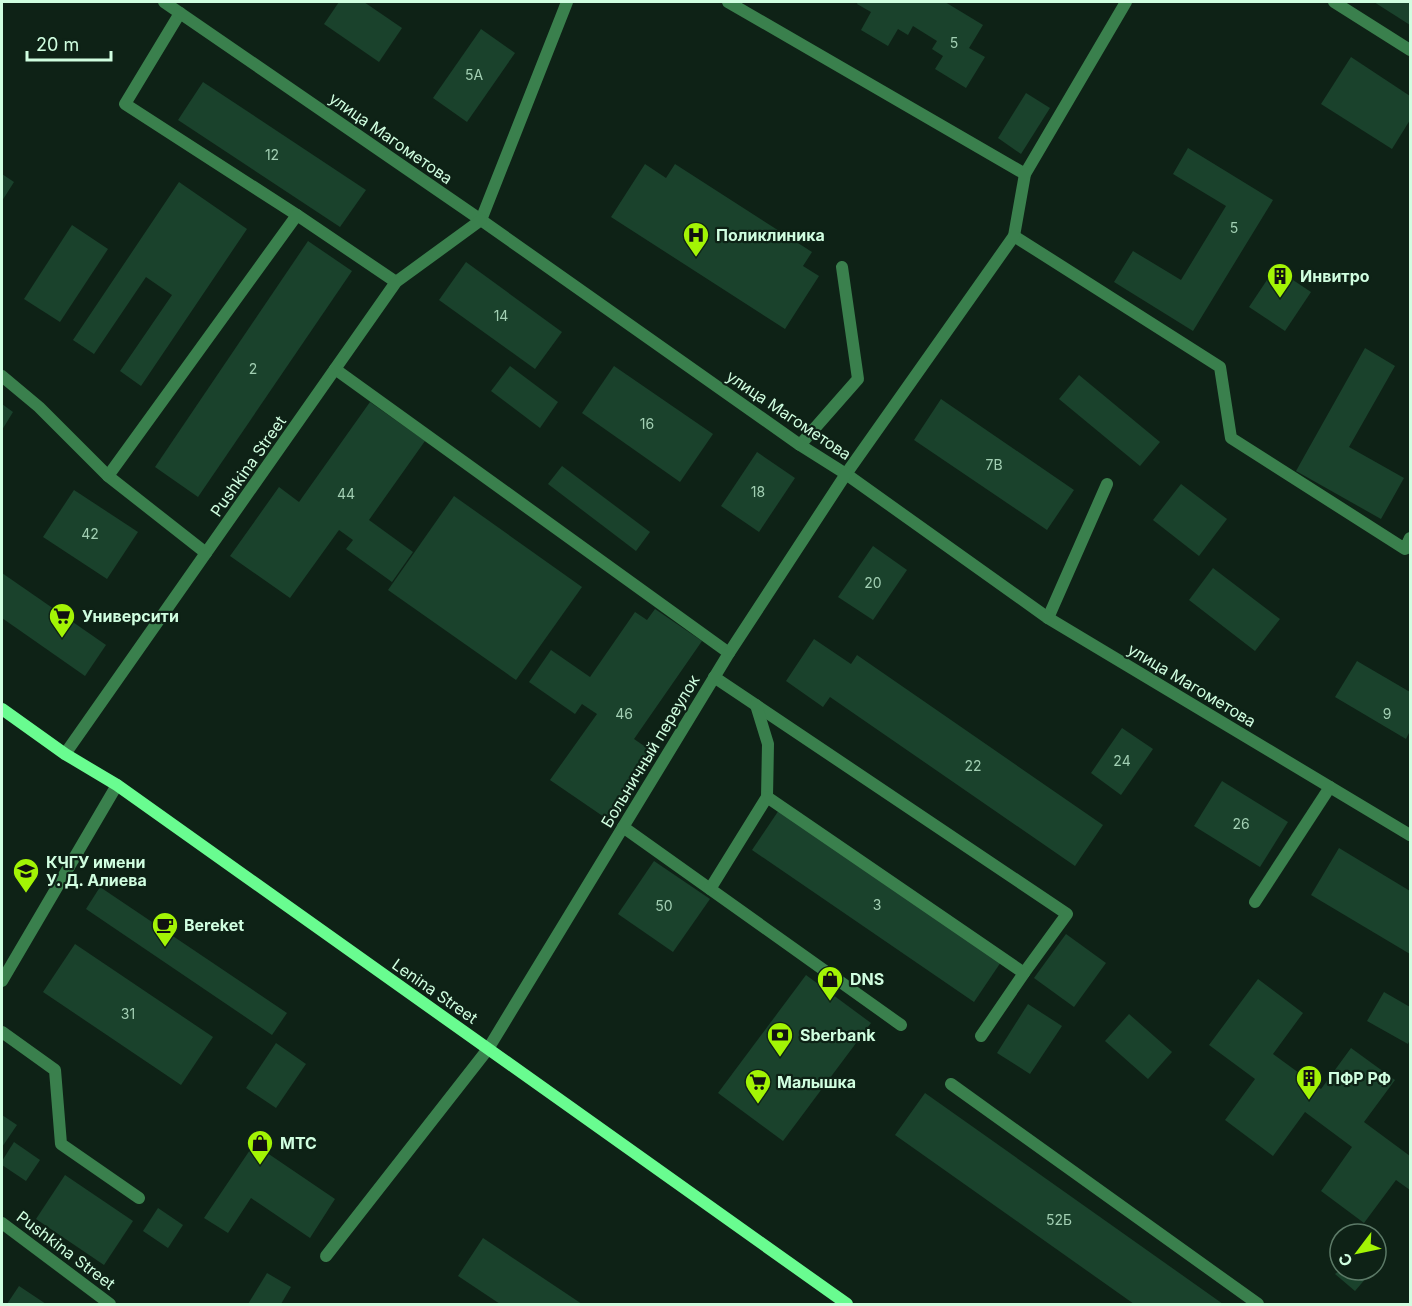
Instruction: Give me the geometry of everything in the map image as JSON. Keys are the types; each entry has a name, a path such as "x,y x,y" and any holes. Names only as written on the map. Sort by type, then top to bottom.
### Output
{"main road":[{"name":"Lenina Street","path":"2,709 65,754 117,785 847,1305"}],"street":[{"name":"улица Магометова","path":"164,2 846,474 1048,618 1410,835"},
{"path":"481,220 567,2"},
{"path":"728,2 1025,174"},
{"path":"1126,2 1025,174 1014,236 1220,368 1231,438 1405,549 1410,538"},
{"path":"1334,2 1410,50"},
{"path":"180,13 125,104 396,282"},
{"path":"108,476 297,215"},
{"name":"Pushkina Street","path":"65,754 396,282 481,220"},
{"name":"Больничный переулок","path":"326,1256 488,1049 729,653 846,474 1014,236"},
{"path":"801,445 858,380 842,267"},
{"path":"335,369 729,653"},
{"path":"2,376 39,407 108,476 206,553"},
{"path":"1048,618 1107,484"},
{"path":"714,677 1067,914 981,1036"},
{"path":"710,889 767,796 768,744 756,705"},
{"path":"2,981 117,785"},
{"path":"1255,902 1330,787"},
{"path":"767,796 1024,973"},
{"path":"623,827 901,1026"},
{"path":"2,1032 55,1070 61,1144 139,1198"},
{"path":"951,1084 1258,1305"},
{"name":"Pushkina Street","path":"2,1222 110,1305"}],"building":[{"path":"339,2 364,2 402,28 379,62 324,24"},
{"path":"858,2 945,2 983,25 969,48 985,57 966,88 935,69 943,56 932,49 937,41 913,26 908,35 898,29 888,46 861,30 871,12 857,4"},
{"path":"1374,2 1410,2 1410,25"},
{"path":"481,29 515,53 467,122 433,98"},
{"path":"1351,57 1410,96 1410,120 1392,149 1321,104"},
{"path":"203,82 366,190 340,227 178,120"},
{"path":"1026,93 1050,108 1021,154 998,138"},
{"path":"1188,148 1273,200 1193,331 1114,282 1133,251 1181,280 1226,206 1173,174"},
{"path":"645,164 666,178 675,164 812,252 803,266 819,276 785,329 611,217"},
{"path":"2,174 14,182 2,201"},
{"path":"179,182 247,229 141,386 120,371 172,295 146,277 94,354 73,340"},
{"path":"72,225 108,249 60,322 24,299"},
{"path":"308,241 352,271 198,497 155,467"},
{"path":"466,262 562,332 535,369 439,300"},
{"name":"Инвитро","path":"1275,268 1311,292 1285,331 1249,307"},
{"path":"1365,348 1395,366 1349,447 1404,478 1381,519 1296,471"},
{"path":"510,366 558,402 540,428 491,391"},
{"path":"614,366 713,434 680,482 582,413"},
{"path":"1079,375 1160,442 1140,466 1059,399"},
{"path":"941,399 1074,490 1047,530 914,440"},
{"path":"370,402 425,441 369,520 413,552 392,582 346,549 353,540 339,530 290,598 230,556 279,487 299,502"},
{"path":"2,404 13,412 2,430"},
{"path":"757,452 795,478 759,532 721,506"},
{"path":"562,466 650,532 636,551 548,484"},
{"path":"1181,484 1227,519 1199,556 1153,520"},
{"path":"74,490 138,532 107,579 43,537"},
{"path":"454,496 582,587 516,680 388,590"},
{"path":"873,546 907,570 873,620 838,597"},
{"path":"1213,568 1280,619 1255,651 1189,600"},
{"path":"2,573 106,645 85,676 2,618"},
{"path":"655,609 702,641 634,739 653,752 607,819 550,780 597,714 582,704 575,714 529,682 551,650 590,677 635,612 647,620"},
{"path":"814,639 851,664 857,655 1103,825 1075,866 830,697 823,707 786,681"},
{"path":"1357,661 1410,692 1410,731 1406,739 1335,697"},
{"path":"1122,728 1153,749 1121,795 1091,773"},
{"path":"1222,781 1288,822 1260,867 1194,826"},
{"path":"781,807 1003,959 974,1002 752,850"},
{"path":"1339,848 1410,891 1410,954 1311,895"},
{"path":"654,861 710,899 673,952 618,914"},
{"path":"100,887 287,1013 272,1035 86,909"},
{"path":"1066,934 1106,963 1074,1007 1034,978"},
{"path":"75,944 213,1037 181,1085 43,992"},
{"path":"806,975 871,1023 783,1141 718,1093"},
{"name":"ПФР РФ","path":"1258,979 1303,1013 1273,1054 1321,1089 1351,1048 1395,1080 1364,1122 1410,1156 1410,1190 1396,1180 1363,1222 1321,1191 1352,1147 1305,1112 1273,1156 1225,1120 1255,1079 1209,1045"},
{"path":"1384,992 1410,1007 1408,1044 1367,1021"},
{"path":"1028,1004 1062,1026 1030,1074 997,1053"},
{"path":"1129,1014 1172,1052 1148,1079 1105,1041"},
{"path":"276,1043 306,1064 276,1108 246,1088"},
{"path":"925,1093 1223,1304 1134,1304 895,1135"},
{"path":"2,1115 17,1125 2,1147"},
{"path":"14,1142 40,1160 26,1181 2,1165 2,1161"},
{"path":"254,1144 335,1199 310,1238 251,1198 228,1233 204,1218"},
{"path":"65,1175 133,1221 104,1265 36,1219"},
{"path":"158,1208 183,1225 168,1248 143,1231"},
{"path":"483,1238 582,1304 500,1304 458,1276"},
{"path":"267,1273 291,1287 281,1304 248,1304"},
{"path":"1344,1282 1363,1282 1355,1291"},
{"path":"19,1286 46,1304 7,1304"}],"place":[{"name":"Поликлиника","path":"696,258"},
{"name":"Инвитро","path":"1280,299"},
{"name":"Университи","path":"62,639"},
{"name":"КЧГУ имени У. Д. Алиева","path":"26,894"},
{"name":"Bereket","path":"165,948"},
{"name":"DNS","path":"830,1002"},
{"name":"Sberbank","path":"780,1058"},
{"name":"ПФР РФ","path":"1309,1101"},
{"name":"Малышка","path":"758,1105"},
{"name":"МТС","path":"260,1166"}]}
